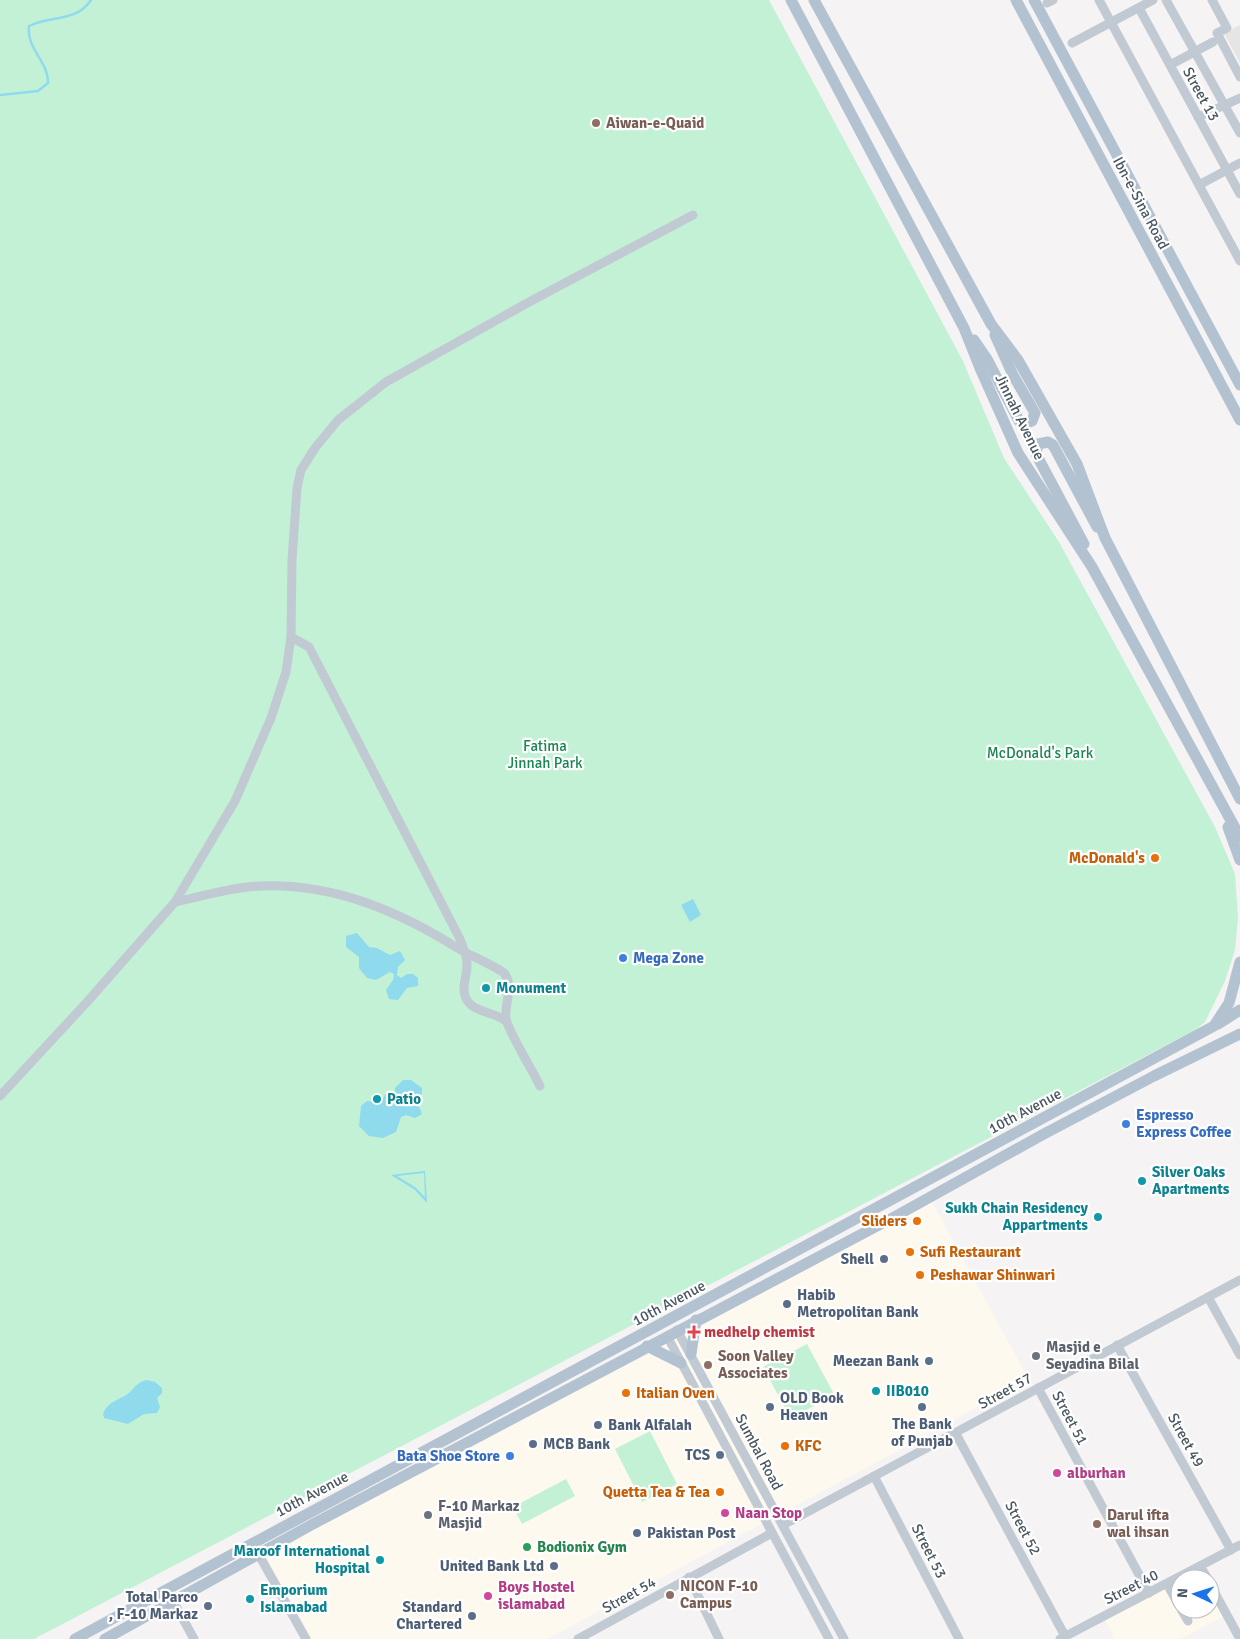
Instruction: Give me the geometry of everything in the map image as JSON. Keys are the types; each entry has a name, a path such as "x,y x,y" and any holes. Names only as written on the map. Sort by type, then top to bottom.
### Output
{"main road":[{"name":"Jinnah Avenue","path":"791,0 964,328 1018,453 1092,567 1240,837"},
{"name":"Jinnah Avenue","path":"814,0 892,147 991,324 1018,360 1077,464 1105,538 1240,799"},
{"name":"Ibn-e-Sina Road","path":"1016,0 1240,420"},
{"name":"Ibn-e-Sina Road","path":"1034,0 1240,386"},
{"path":"964,328 987,359 1020,421 1028,423 1032,421 1035,413 997,344 991,324"},
{"path":"1092,567 1088,552 1036,454 1038,444 1048,442 1053,445 1090,516 1105,538"},
{"path":"1219,801 1240,860"},
{"name":"10th Avenue","path":"80,1638 338,1497 1214,1026 1229,1004 1240,962"},
{"path":"1214,1026 1240,1010"},
{"name":"10th Avenue","path":"105,1639 647,1346 789,1273 1154,1076 1240,1034"},
{"path":"989,1147 996,1160"},
{"path":"691,1354 696,1320"},
{"path":"647,1346 681,1363"},
{"path":"536,1392 541,1404"},
{"path":"338,1497 345,1508"}],"street":[{"path":"1099,0 1240,262"},
{"path":"1072,43 1152,0"},
{"path":"1166,0 1240,133"},
{"path":"1212,0 1227,28 1217,33 1240,77"},
{"name":"Street 13","path":"1139,8 1240,194"},
{"path":"1170,64 1214,42"},
{"path":"1198,117 1240,98"},
{"path":"1199,185 1240,163"},
{"path":"0,1096 81,1009 175,902 235,802 271,718 286,672 291,637 294,513 300,470 338,420 386,382 529,302 693,215"},
{"path":"1226,395 1240,386"},
{"path":"291,637 309,646 438,893 466,953 467,966 464,986 467,1000 478,1009 497,1014 506,1020 540,1086"},
{"path":"175,902 258,886 296,886 334,892 398,914 466,953 504,972 509,987 506,1020"},
{"name":"Street 57","path":"783,1525 956,1434 1240,1280"},
{"path":"1208,1297 1240,1354"},
{"name":"Sumbal Road","path":"672,1333 691,1354 844,1639"},
{"name":"Sumbal Road","path":"672,1333 681,1363 829,1639"},
{"name":"Street 49","path":"1117,1345 1236,1547"},
{"name":"Street 51","path":"1038,1388 1149,1593"},
{"name":"Street 52","path":"956,1434 1063,1638"},
{"name":"Street 53","path":"874,1476 959,1639"},
{"name":"Street 54","path":"578,1639 772,1533"},
{"name":"Street 40","path":"1063,1638 1236,1547"},
{"path":"259,1555 306,1639"},
{"path":"690,1577 719,1639"},
{"path":"1167,1584 1170,1589"},
{"path":"173,1601 194,1639"},
{"path":"1220,1602 1240,1639"}],"shaded area":[{"path":"1240,25 1240,63 1224,33"},
{"path":"932,1202 1028,1378 922,1438 547,1639 310,1639 264,1556"},
{"path":"1170,1585 1170,1619 1218,1619 1180,1639 1115,1639 1105,1620"},
{"path":"1220,1609 1224,1616 1220,1618"}],"green space":[{"name":"Fatima Jinnah Park","path":"0,0 769,0 963,361 1004,458 1059,542 1215,827 1235,874 1238,918 1235,950 1225,981 1205,1022 1195,1030 34,1639 0,1639"},
{"path":"807,1344 834,1394 791,1419 763,1367"},
{"path":"650,1431 677,1484 642,1502 615,1449"},
{"path":"566,1479 575,1496 522,1524 513,1507"}],"water":[{"path":"693,899 701,915 690,922 681,905"},
{"path":"357,933 369,947 377,948 390,955 400,951 405,960 398,967 397,975 401,978 407,974 413,974 418,978 418,986 407,988 398,1000 389,999 386,990 393,980 394,974 390,972 376,980 367,978 359,968 359,957 346,947 346,936"},
{"path":"403,1080 411,1080 422,1088 422,1094 416,1099 422,1114 415,1118 406,1115 401,1117 396,1132 383,1138 369,1136 359,1126 361,1106 367,1101 380,1103 386,1093 394,1098 395,1088"},
{"path":"425,1171 427,1203 415,1190 391,1175","holes":["424,1173 425,1197 415,1187 397,1176"]},
{"path":"147,1380 155,1382 162,1388 162,1393 157,1398 160,1407 157,1413 144,1414 128,1424 104,1418 103,1414 109,1405 128,1394 139,1383"}],"waterway":[{"path":"0,95 38,91 48,83 45,68 31,42 29,26 78,12 91,0"}],"place":[{"name":"Aiwan-e-Quaid","path":"596,123"},
{"name":"McDonald's","path":"1155,858"},
{"name":"Mega Zone","path":"623,958"},
{"name":"Monument","path":"486,988"},
{"name":"Patio","path":"377,1099"},
{"name":"Espresso Express Coffee","path":"1126,1124"},
{"name":"Silver Oaks Apartments","path":"1142,1181"},
{"name":"Sukh Chain Residency Appartments","path":"1098,1217"},
{"name":"Sliders","path":"917,1221"},
{"name":"Sufi Restaurant","path":"910,1252"},
{"name":"Shell","path":"884,1259"},
{"name":"Peshawar Shinwari","path":"920,1275"},
{"name":"Habib Metropolitan Bank","path":"787,1304"},
{"name":"medhelp chemist","path":"694,1332"},
{"name":"Masjid e Seyadina Bilal","path":"1036,1356"},
{"name":"Meezan Bank","path":"929,1361"},
{"name":"Soon Valley Associates","path":"708,1365"},
{"name":"IIB010","path":"876,1391"},
{"name":"Italian Oven","path":"626,1393"},
{"name":"OLD Book Heaven","path":"770,1407"},
{"name":"The Bank of Punjab","path":"922,1407"},
{"name":"Bank Alfalah","path":"598,1425"},
{"name":"MCB Bank","path":"533,1444"},
{"name":"KFC","path":"785,1446"},
{"name":"TCS","path":"720,1455"},
{"name":"Bata Shoe Store","path":"510,1456"},
{"name":"alburhan","path":"1057,1473"},
{"name":"Quetta Tea & Tea","path":"720,1492"},
{"name":"Naan Stop","path":"725,1513"},
{"name":"F-10 Markaz Masjid","path":"428,1515"},
{"name":"Darul ifta wal ihsan","path":"1097,1524"},
{"name":"Pakistan Post","path":"637,1533"},
{"name":"Bodionix Gym","path":"527,1547"},
{"name":"Maroof International Hospital","path":"380,1560"},
{"name":"United Bank Ltd","path":"554,1566"},
{"name":"NICON F-10 Campus","path":"670,1595"},
{"name":"Boys Hostel islamabad","path":"488,1596"},
{"name":"Emporium Islamabad","path":"250,1599"},
{"name":"Total Parco , F-10 Markaz","path":"208,1606"},
{"name":"Standard Chartered","path":"472,1616"}],"park label":[{"name":"McDonald's Park","path":"1040,753"}]}
